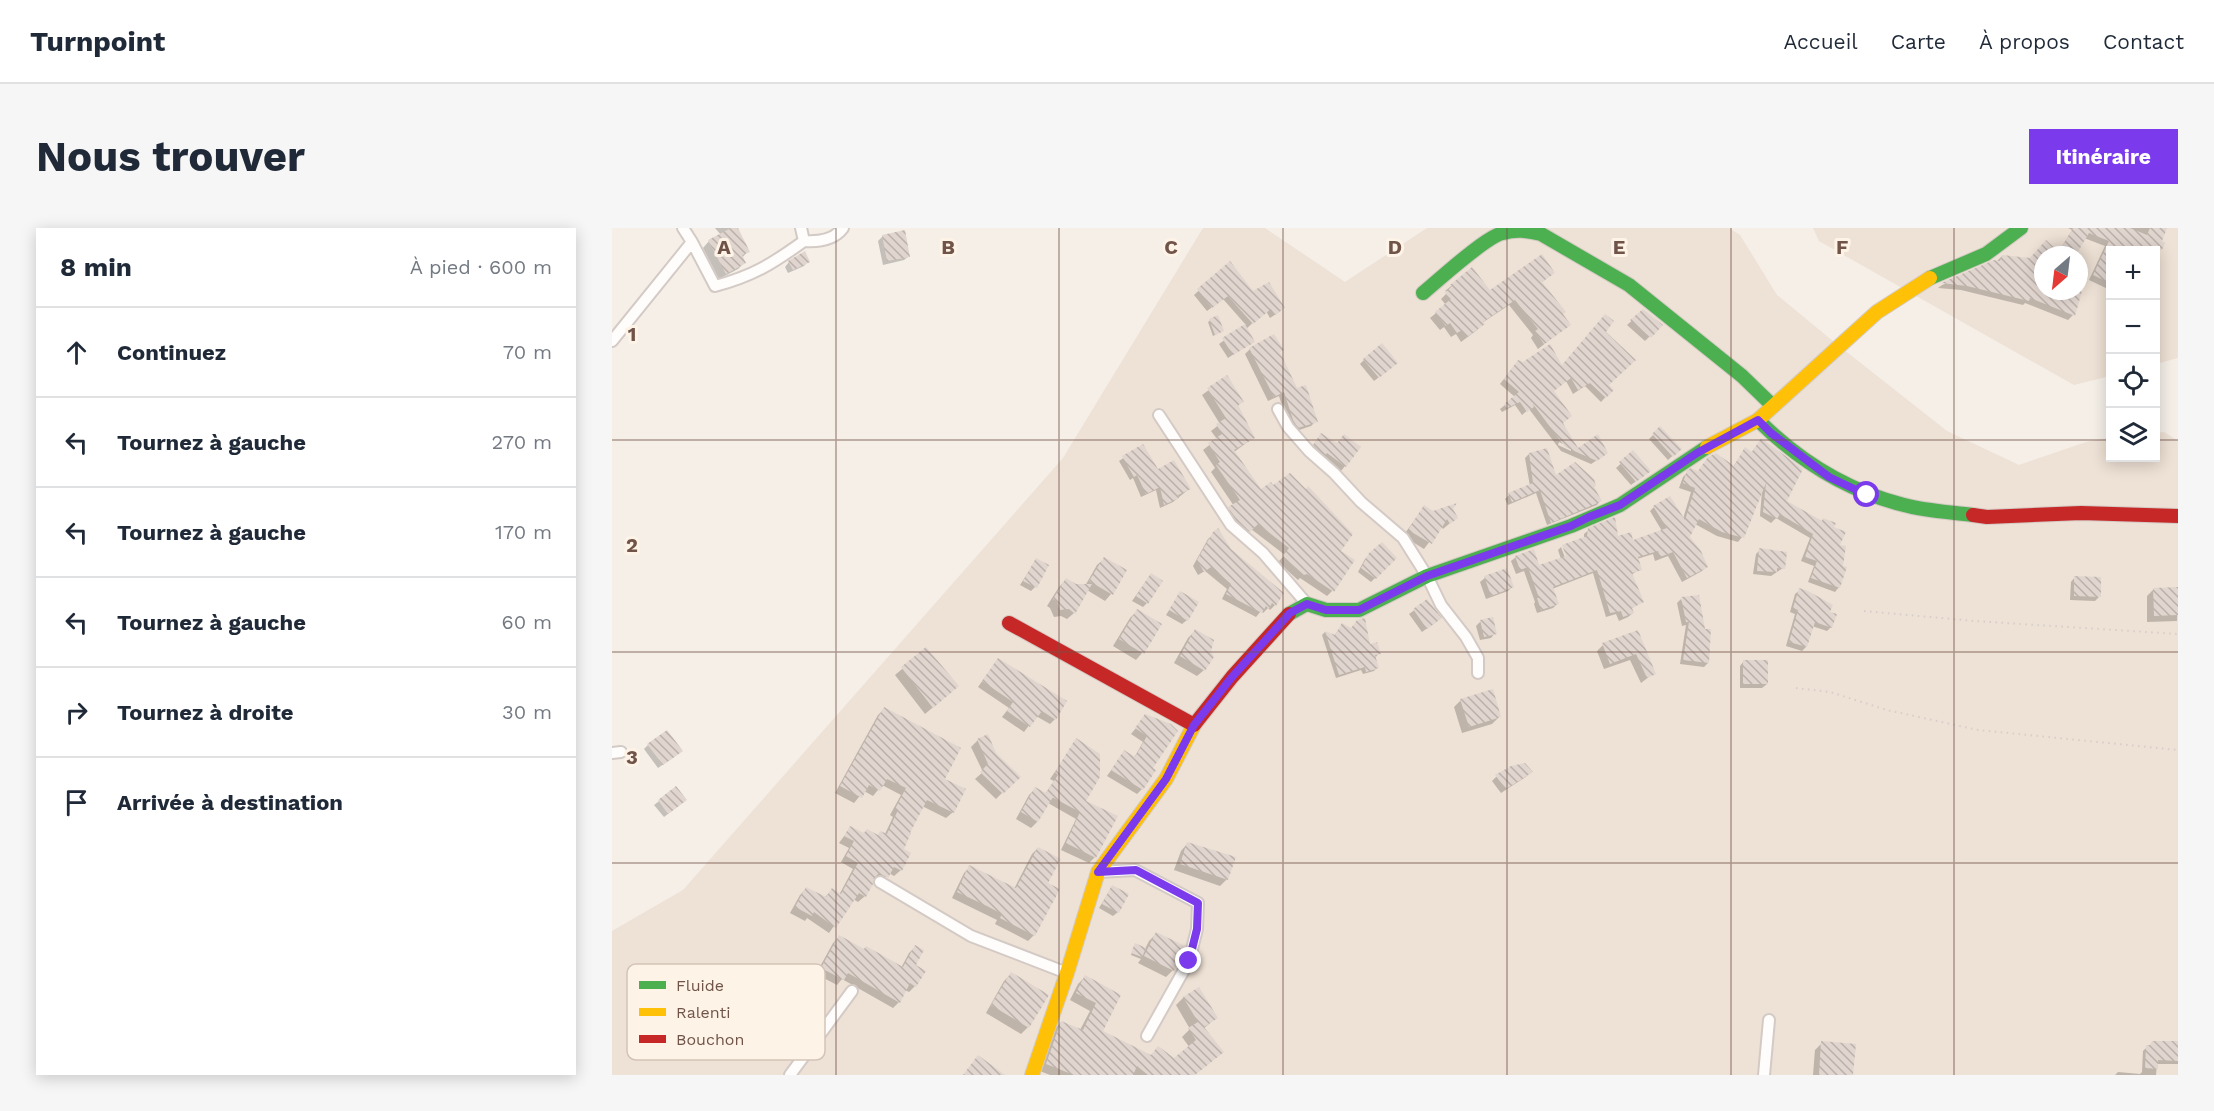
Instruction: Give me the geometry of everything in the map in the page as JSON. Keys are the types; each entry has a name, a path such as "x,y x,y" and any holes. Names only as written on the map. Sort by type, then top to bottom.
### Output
{"street":[{"path":"683,228 715,286 744,278 770,266 804,241 817,242 838,234 843,228"},
{"path":"801,228 804,241"},
{"path":"1159,415 1231,525 1263,553 1307,604 1326,610 1359,610 1427,576 1571,526 1620,505 1697,453 1758,420 1877,312 1934,276 1986,254 2021,228"},
{"path":"1423,293 1473,252 1501,233 1525,230 1541,234 1556,240 1629,285 1742,376 1773,406"},
{"path":"612,341 692,242"},
{"path":"1278,409 1288,427 1309,451 1361,502 1403,538 1442,605 1466,637 1478,658 1478,673"},
{"path":"1758,420 1780,440 1829,477 1867,495 1906,506 1987,517 2082,513 2178,516"},
{"path":"1032,1075 1098,872 1166,779 1194,725 1232,677 1290,613 1307,604"},
{"path":"1009,623 1194,725"},
{"path":"1098,872 1136,870 1198,903 1197,929 1189,961 1147,1036"},
{"path":"880,882 971,936 1067,973"},
{"path":"825,1028 852,991"},
{"path":"1764,1075 1769,1020"},
{"path":"790,1075 801,1060"}],"path":[{"path":"1864,611 1974,621 2178,634"},
{"path":"1796,688 1830,692 1887,710 1978,730 2178,750"}],"shaded area":[{"path":"1203,228 1265,228 1345,282 1427,228 1729,228 1740,235 1777,295 1947,431 2019,465 2089,441 2106,439 2106,462 2160,462 2160,432 2164,432 2178,441 2178,1075 612,1075 612,931 683,890 1063,458"},
{"path":"1813,228 2178,228 2178,358 2160,363 2160,246 2106,246 2106,377 2074,385 1819,241"}],"building":[{"path":"731,228 738,228 750,252 742,255 746,263 726,274 708,240"},
{"path":"2073,228 2130,228 2147,235 2150,228 2167,228 2162,241 2165,243 2162,250 2160,246 2107,246 2109,241 2089,233 2081,246 2062,246"},
{"path":"905,230 910,257 887,261 882,235"},
{"path":"2046,240 2052,246 2041,246"},
{"path":"2106,247 2106,281 2093,275"},
{"path":"805,251 810,262 793,270 788,261"},
{"path":"1542,254 1555,273 1542,282 1566,312 1563,314 1571,325 1544,344 1535,331 1538,329 1515,300 1483,322 1485,324 1467,337 1462,330 1457,333 1450,323 1446,326 1435,312 1451,299 1445,293 1452,286 1450,285 1472,267 1490,290"},
{"path":"2034,254 2034,300 2030,298 2029,301 1967,286 1941,283 1994,260 2000,261 2002,255 2030,258"},
{"path":"1230,261 1253,291 1269,282 1285,308 1275,315 1271,309 1253,324 1228,296 1212,308 1197,289"},
{"path":"2035,300 2079,300 2075,316"},
{"path":"1643,309 1663,325 1651,338 1630,320"},
{"path":"1605,314 1614,321 1606,332 1636,360 1609,385 1614,390 1606,398 1590,383 1578,390 1571,378 1554,391 1572,416 1563,423 1578,448 1598,434 1608,453 1597,461 1565,447 1533,404 1534,407 1527,412 1520,402 1507,408 1504,404 1519,392 1504,379 1518,360 1523,362 1550,344 1562,365"},
{"path":"1218,315 1224,331 1215,335 1209,319"},
{"path":"1245,324 1255,342 1233,355 1222,338"},
{"path":"1274,334 1284,350 1280,352 1297,388 1306,385 1318,422 1298,428 1284,392 1274,397 1249,348"},
{"path":"1382,343 1398,363 1379,378 1363,359"},
{"path":"1227,375 1244,402 1238,405 1255,438 1234,450 1261,489 1271,482 1273,485 1290,473 1306,489 1308,486 1353,534 1341,551 1355,560 1334,592 1307,574 1304,575 1283,556 1289,548 1258,524 1250,532 1237,520 1228,507 1240,500 1216,465 1220,462 1208,443 1222,434 1216,424 1226,418 1207,388"},
{"path":"1660,426 1682,449 1673,457 1652,434"},
{"path":"1321,433 1337,443 1344,434 1361,447 1346,467 1313,445"},
{"path":"1761,438 1803,469 1787,501 1822,521 1823,518 1836,523 1834,527 1846,532 1840,545 1846,546 1843,566 1847,567 1840,588 1811,578 1817,561 1805,557 1813,534 1780,514 1777,519 1763,512 1766,483 1744,538 1722,532 1699,519 1690,537 1701,551 1708,567 1687,578 1673,552 1660,557 1658,551 1638,557 1642,570 1632,573 1644,602 1632,608 1634,613 1623,617 1621,611 1610,613 1597,570 1553,587 1559,604 1541,610 1528,567 1520,570 1515,556 1534,549 1539,565 1566,556 1562,545 1587,536 1588,528 1615,517 1618,536 1631,532 1633,540 1667,528 1653,506 1670,496 1685,520 1695,488 1683,483 1687,470 1691,468 1698,471 1708,457 1716,453 1734,466 1745,447 1752,452"},
{"path":"1143,444 1158,469 1174,460 1191,489 1164,505 1160,487 1146,494 1137,475 1134,477 1122,456"},
{"path":"1547,448 1556,475 1575,462 1594,479 1596,486 1594,487 1602,501 1551,523 1540,490 1512,502 1508,493 1533,483 1529,453"},
{"path":"1633,450 1651,471 1636,482 1619,462"},
{"path":"1457,503 1453,509 1458,518 1450,524 1447,519 1432,544 1408,530 1424,505 1433,511"},
{"path":"1218,528 1231,549 1284,593 1276,606 1272,603 1269,609 1266,606 1262,613 1226,594 1231,584 1211,567 1204,572 1197,560 1213,532"},
{"path":"1382,542 1397,558 1376,579 1361,568 1369,553"},
{"path":"1759,548 1787,552 1785,569 1777,568 1777,572 1757,571"},
{"path":"1104,557 1127,570 1113,595 1089,581"},
{"path":"1036,558 1049,565 1037,588 1023,581"},
{"path":"1507,568 1514,587 1491,596 1484,576"},
{"path":"1151,573 1163,581 1148,604 1136,596"},
{"path":"2074,576 2101,577 2101,597 2074,596"},
{"path":"1066,578 1076,584 1092,584 1075,614 1069,609 1060,610 1057,601 1053,599"},
{"path":"2178,587 2178,615 2154,616 2153,588"},
{"path":"1799,588 1833,605 1830,612 1837,614 1832,628 1815,622 1807,647 1789,642 1798,610 1793,608"},
{"path":"1180,591 1199,602 1188,621 1169,610"},
{"path":"1699,595 1705,629 1711,629 1709,663 1683,660 1689,622 1686,622 1681,597"},
{"path":"1427,599 1442,618 1427,629 1413,609"},
{"path":"1137,609 1162,624 1144,654 1119,639"},
{"path":"1493,617 1497,634 1484,637 1480,620"},
{"path":"1365,618 1370,644 1377,642 1381,654 1375,655 1379,668 1366,672 1365,667 1339,675 1325,631 1335,635 1342,623 1351,628 1357,620"},
{"path":"1195,629 1214,640 1211,651 1214,657 1205,671 1180,656"},
{"path":"1638,630 1656,674 1647,678 1636,654 1610,664 1602,643"},
{"path":"926,647 959,686 933,708 901,667"},
{"path":"998,658 1067,701 1056,720 1042,711 1030,727 1007,711 1013,702 982,681"},
{"path":"1743,660 1768,660 1768,684 1743,684"},
{"path":"1493,689 1501,717 1469,727 1460,699"},
{"path":"884,707 961,748 945,779 966,789 954,813 927,800 904,849 911,853 902,871 894,867 888,878 879,873 873,879 873,884 866,897 859,893 836,928 814,912 812,916 795,907 806,887 826,897 832,888 841,894 858,863 846,856 854,841 844,836 850,826 864,833 867,829 878,835 880,831 887,834 898,810 895,809 906,788 887,779 880,791 869,785 862,798 840,786"},
{"path":"1145,714 1171,724 1178,731 1153,768 1156,770 1143,790 1111,770 1124,750 1135,757 1147,736 1135,728"},
{"path":"667,730 683,751 663,765 647,744"},
{"path":"988,734 996,753 1021,777 1003,794 980,772 988,764 977,739"},
{"path":"1076,738 1100,754 1100,777 1086,801 1118,816 1096,858 1066,843 1080,812 1053,797 1038,822 1021,812 1035,787 1046,793 1058,775 1055,772"},
{"path":"1525,763 1533,772 1506,789 1495,775 1511,766"},
{"path":"676,786 687,800 668,814 658,800"},
{"path":"1187,842 1236,857 1228,880 1180,864"},
{"path":"1038,847 1061,859 1048,883 1060,889 1035,936 1000,918 1002,914 957,892 969,865 1016,888"},
{"path":"1112,885 1129,894 1119,913 1102,904"},
{"path":"1156,932 1185,946 1174,971 1144,956"},
{"path":"839,935 864,949 866,946 903,967 915,945 924,950 916,965 926,971 916,987 910,983 900,1003 848,973 844,980 825,970 823,964"},
{"path":"1135,943 1146,948 1142,957 1131,953"},
{"path":"1011,972 1049,995 1029,1028 991,1005"},
{"path":"1085,975 1121,995 1103,1031 1151,1055 1158,1046 1174,1058 1196,1040 1188,1028 1198,1022 1183,997 1199,987 1218,1018 1204,1027 1224,1052 1195,1075 1148,1075 1137,1066 1133,1075 1074,1075 1046,1064 1061,1021 1083,1030 1096,1003 1076,993"},
{"path":"1821,1041 1856,1044 1853,1075 1819,1075"},
{"path":"2152,1041 2178,1041 2178,1061 2158,1060 2158,1069 2145,1068 2146,1045 2150,1045"},
{"path":"978,1055 1005,1075 963,1075"}],"traffic: fast":[{"path":"1930,278 1986,254 2021,228"},
{"path":"1423,293 1474,250 1495,236 1517,231 1541,234 1629,285 1742,376 1773,406"},
{"path":"1758,420 1808,462 1863,492 1912,507 1973,515"},
{"path":"1289,614 1307,604 1326,610 1359,610 1427,576 1571,526 1620,505 1707,447"}],"traffic: slow":[{"path":"1707,447 1758,420 1877,312 1930,278"},
{"path":"1032,1075 1098,872 1166,779 1194,725"}],"traffic: jam":[{"path":"1973,515 1987,517 2081,513 2178,516"},
{"path":"1009,623 1194,725 1232,677 1289,614"}],"route":[{"path":"1189,961 1197,929 1198,903 1136,870 1098,872 1166,779 1194,725 1232,677 1290,613 1307,604 1326,610 1359,610 1427,576 1571,526 1620,505 1697,453 1758,420 1771,433 1829,477 1867,495"}]}
